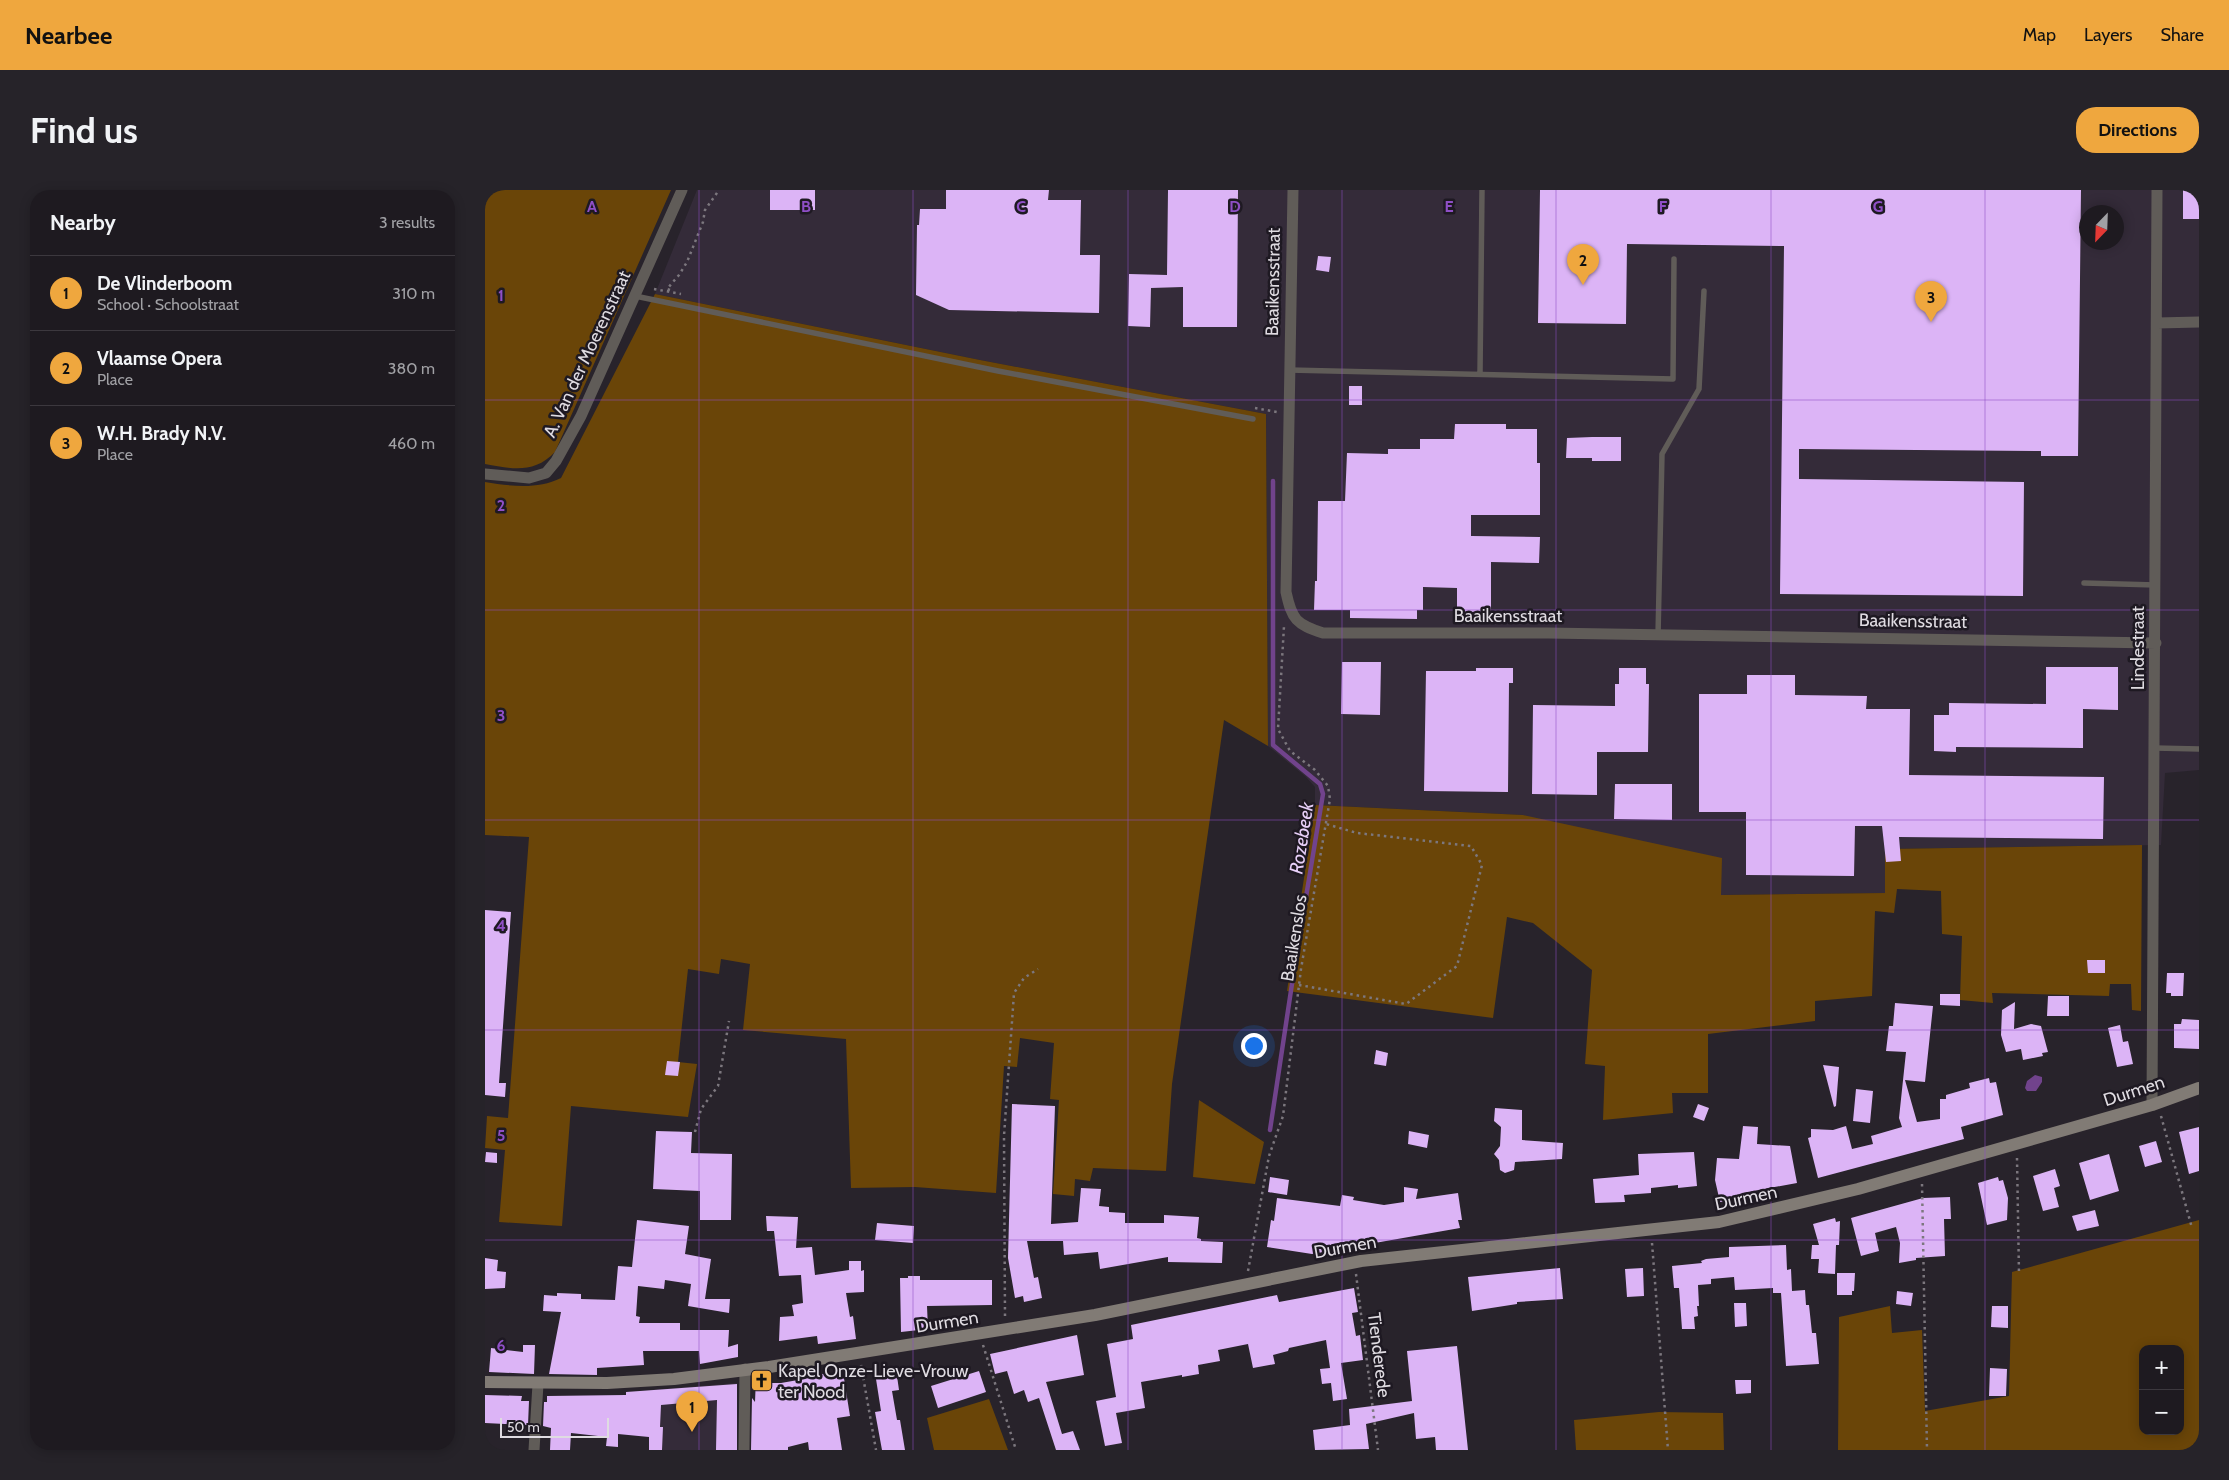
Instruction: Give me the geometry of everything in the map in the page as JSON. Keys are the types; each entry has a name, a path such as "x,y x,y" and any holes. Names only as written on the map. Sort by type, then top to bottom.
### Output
{"street":[{"name":"A. Van der Moerenstraat","path":"485,474 529,478 546,473 555,461 581,416 682,190"},
{"name":"Baaikensstraat","path":"1293,190 1286,592 1290,613 1305,627 1323,633 1547,633 2156,643"},
{"name":"Lindestraat","path":"2155,1104 2157,190"},
{"path":"2157,323 2199,322"},
{"name":"Durmen","path":"485,1382 537,1384 674,1380 745,1369 769,1368 1095,1315 1355,1262 1427,1252 1719,1222 1858,1190 2155,1104 2199,1088"},
{"path":"744,1450 745,1369"},
{"path":"534,1450 537,1384"}],"lane":[{"path":"1480,374 1482,190"},
{"path":"1289,370 1673,379 1673,260"},
{"path":"1659,636 1662,454 1699,389 1704,291"},
{"path":"636,292 998,371 1253,419"},
{"path":"2084,583 2156,585"},
{"path":"2155,748 2199,749"}],"path":[{"path":"678,293 667,289 687,262 703,222 705,210 719,190"},
{"path":"636,292 657,289 687,295"},
{"path":"1251,407 1289,414"},
{"name":"Baaikenslos","path":"1246,1284 1269,1156 1283,1116 1299,985 1330,798 1328,786 1315,770 1290,751 1278,730 1284,624 1290,613"},
{"path":"1299,985 1406,1004 1457,966 1482,866 1471,846 1357,833 1326,824"},
{"path":"1005,1330 1004,1136 1014,993 1024,978 1038,969"},
{"path":"695,1132 701,1110 718,1086 729,1021"},
{"path":"2155,1104 2192,1228"},
{"path":"2017,1144 2019,1274"},
{"path":"1922,1172 1927,1450"},
{"path":"1651,1229 1668,1450"},
{"name":"Tienderede","path":"1355,1262 1378,1450"},
{"path":"980,1334 1016,1450"},
{"path":"859,1354 876,1450"}],"shaded area":[{"path":"485,190 671,190 555,452 539,464 531,467 513,468 485,464"},
{"path":"697,190 2199,190 2199,770 2165,773 2161,845 1885,849 1885,893 1721,895 1523,815 1315,805 1315,787 1305,776 1268,746 1266,414 980,360 655,294"},
{"path":"655,294 980,360 1266,414 1268,746 1224,720 1172,1084 1166,1171 1093,1168 1090,1181 1075,1179 1074,1196 1053,1194 1059,1100 1050,1099 1054,1043 1020,1038 1017,1067 1004,1066 996,1193 915,1187 851,1188 846,1039 743,1030 750,964 721,959 719,974 688,969 678,1062 697,1064 688,1117 571,1106 562,1226 499,1222 505,1150 485,1148 487,1116 508,1118 529,837 485,835 485,482 514,486 533,486 561,478"},
{"path":"1315,805 1523,815 1722,858 1721,895 1885,893 1885,849 2142,845 2141,1011 2132,1010 2131,984 2110,984 2109,996 1992,993 1993,1003 1960,1000 1962,936 1942,934 1941,891 1897,889 1894,913 1875,911 1872,996 1815,1001 1815,1021 1708,1034 1708,1093 1672,1093 1673,1113 1603,1120 1605,1066 1585,1064 1592,970 1533,923 1507,917 1493,1018 1287,991"},
{"path":"2035,1075 2042,1077 2042,1082 2036,1091 2027,1091 2025,1088 2027,1081"},
{"path":"1199,1100 1264,1142 1255,1184 1193,1177"},
{"path":"2199,1220 2199,1450 1838,1450 1839,1317 1890,1306 1892,1333 1922,1330 1925,1411 2009,1396 2012,1272"},
{"path":"737,1383 736,1450 649,1450 650,1390"},
{"path":"989,1399 1008,1450 934,1450 927,1418"},
{"path":"1659,1412 1723,1413 1724,1450 1576,1450 1574,1420"}],"building":[{"path":"770,190 815,190 815,210 770,210"},
{"path":"946,190 1049,190 1048,200 1081,200 1080,255 1100,255 1099,313 949,310 916,295 917,225 919,225 920,209 946,209"},
{"path":"1168,190 1238,190 1237,327 1183,327 1183,287 1151,288 1150,327 1128,326 1129,274 1167,275"},
{"path":"1540,190 2081,190 2081,205 2079,205 2080,250 2078,456 2041,456 2041,451 1799,449 1799,479 2024,482 2023,596 1780,594 1784,246 1627,244 1626,324 1538,323"},
{"path":"2183,190 2199,190 2199,219 2183,219"},
{"path":"1318,256 1331,257 1329,272 1316,270"},
{"path":"1349,386 1362,386 1362,405 1349,405"},
{"path":"1455,424 1506,424 1506,429 1537,429 1537,463 1540,463 1540,515 1471,515 1471,536 1540,537 1539,563 1491,562 1491,619 1457,618 1457,588 1423,587 1423,610 1417,610 1417,619 1350,618 1350,610 1314,610 1315,581 1317,581 1318,501 1345,501 1347,453 1388,454 1388,449 1420,449 1420,439 1454,439"},
{"path":"1621,437 1621,461 1592,461 1592,458 1566,458 1567,438"},
{"path":"1342,662 1381,662 1380,715 1341,714"},
{"path":"2046,667 2118,667 2118,710 2083,709 2083,748 1956,747 1956,752 1934,751 1934,715 1949,715 1949,703 2046,704"},
{"path":"1476,668 1513,668 1513,683 1509,683 1508,792 1424,791 1426,671 1476,671"},
{"path":"1619,668 1646,668 1646,684 1649,684 1648,752 1597,752 1597,795 1532,794 1533,705 1615,706 1615,684 1619,684"},
{"path":"1747,675 1795,675 1795,695 1867,696 1866,709 1910,709 1909,775 2104,777 2103,839 1899,837 1901,861 1886,862 1882,826 1855,826 1854,876 1746,875 1746,812 1699,812 1699,694 1747,694"},
{"path":"1615,784 1672,784 1672,820 1614,819"},
{"path":"485,910 511,912 499,1083 506,1083 505,1097 485,1095"},
{"path":"2087,960 2105,960 2105,973 2088,973"},
{"path":"2167,973 2184,973 2183,996 2171,996 2171,993 2166,993"},
{"path":"1940,994 1960,994 1960,1006 1940,1005"},
{"path":"2048,996 2069,996 2069,1016 2047,1016"},
{"path":"2015,1002 2014,1029 2031,1024 2041,1026 2048,1052 2042,1053 2043,1056 2023,1060 2021,1049 2006,1052 2001,1035 2002,1010"},
{"path":"1895,1003 1933,1006 1925,1082 1905,1080 1917,1122 1940,1119 1940,1099 1946,1099 1946,1095 1970,1088 1969,1083 1989,1078 1990,1083 1996,1082 2003,1115 1961,1127 1964,1139 1818,1178 1808,1138 1811,1137 1811,1129 1833,1130 1846,1126 1852,1149 1873,1144 1871,1136 1902,1127 1899,1118 1906,1052 1886,1051 1889,1026 1893,1026"},
{"path":"2182,1019 2199,1020 2199,1049 2174,1048 2174,1024 2181,1024"},
{"path":"2120,1025 2123,1042 2128,1041 2133,1064 2117,1067 2108,1028"},
{"path":"1376,1050 1388,1053 1386,1066 1374,1064"},
{"path":"667,1061 680,1062 678,1076 665,1075"},
{"path":"1823,1065 1839,1067 1836,1106 1834,1107"},
{"path":"1856,1089 1873,1091 1870,1123 1853,1121"},
{"path":"1012,1104 1055,1106 1051,1224 1078,1222 1081,1188 1101,1189 1099,1206 1109,1207 1109,1212 1125,1213 1125,1223 1164,1223 1164,1215 1199,1217 1197,1238 1201,1239 1201,1241 1223,1242 1222,1263 1168,1262 1168,1257 1100,1269 1098,1252 1064,1255 1063,1241 1027,1241 1034,1278 1038,1277 1042,1298 1024,1302 1023,1296 1015,1298 1008,1258"},
{"path":"1698,1104 1709,1108 1704,1121 1693,1117"},
{"path":"1495,1108 1522,1110 1522,1140 1563,1143 1562,1159 1515,1162 1514,1170 1505,1173 1500,1170 1499,1160 1494,1154 1500,1146 1501,1127 1494,1121"},
{"path":"1743,1126 1758,1127 1757,1144 1790,1146 1797,1183 1742,1193 1743,1198 1720,1202 1715,1180 1717,1158 1739,1159"},
{"path":"2199,1127 2199,1171 2189,1174 2179,1132"},
{"path":"656,1131 692,1132 691,1153 732,1154 731,1220 700,1220 700,1191 653,1189"},
{"path":"1409,1131 1429,1135 1427,1148 1408,1144"},
{"path":"2156,1141 2162,1162 2145,1167 2139,1146"},
{"path":"486,1152 497,1153 497,1163 485,1162"},
{"path":"1694,1152 1697,1186 1678,1188 1678,1185 1651,1188 1651,1193 1624,1195 1625,1202 1595,1203 1593,1179 1639,1175 1638,1154"},
{"path":"2109,1154 2119,1191 2090,1200 2079,1163"},
{"path":"2055,1169 2060,1186 2054,1188 2059,1207 2043,1211 2033,1176"},
{"path":"1270,1177 1289,1180 1287,1195 1268,1192"},
{"path":"1998,1177 1999,1181 2003,1180 2008,1198 2007,1220 1987,1225 1978,1183"},
{"path":"1404,1187 1418,1189 1416,1199 1458,1193 1462,1220 1458,1220 1460,1228 1312,1254 1267,1247 1271,1220 1274,1221 1277,1198 1340,1206 1342,1195 1354,1197 1353,1200 1384,1205 1404,1202"},
{"path":"1950,1197 1951,1219 1944,1219 1945,1256 1916,1258 1916,1260 1899,1263 1900,1243 1896,1227 1875,1233 1879,1251 1861,1256 1851,1218 1923,1198"},
{"path":"2095,1210 2099,1226 2077,1231 2072,1216"},
{"path":"766,1216 798,1217 796,1248 812,1247 815,1275 849,1270 849,1261 861,1261 861,1271 864,1270 864,1292 846,1293 850,1317 853,1316 856,1339 818,1344 817,1336 779,1341 780,1317 794,1316 792,1305 803,1303 801,1275 779,1276 774,1231 767,1231"},
{"path":"1835,1218 1836,1222 1840,1221 1839,1245 1836,1245 1835,1274 1818,1273 1819,1259 1811,1259 1812,1245 1819,1245 1813,1224"},
{"path":"637,1220 689,1226 685,1254 711,1259 705,1299 730,1299 729,1313 688,1306 691,1284 665,1280 664,1289 638,1286 636,1316 640,1317 639,1323 680,1323 680,1330 729,1330 728,1347 738,1344 738,1357 700,1364 699,1351 643,1351 644,1365 597,1368 597,1375 549,1374 561,1312 543,1311 544,1295 557,1296 557,1293 581,1294 581,1299 615,1300 618,1266 632,1267"},
{"path":"877,1223 914,1226 913,1243 875,1240"},
{"path":"1786,1245 1787,1270 1791,1269 1792,1291 1805,1290 1806,1305 1809,1305 1812,1333 1816,1333 1819,1364 1786,1366 1781,1293 1773,1293 1773,1288 1735,1290 1734,1277 1711,1279 1711,1284 1698,1285 1699,1306 1697,1306 1698,1316 1694,1317 1695,1329 1682,1329 1679,1288 1674,1288 1672,1266 1702,1263 1701,1261 1706,1259 1729,1257 1729,1247"},
{"path":"485,1258 498,1260 497,1271 506,1272 505,1288 485,1289"},
{"path":"1560,1268 1563,1299 1517,1302 1517,1304 1472,1311 1468,1277"},
{"path":"1643,1268 1644,1296 1627,1297 1625,1269"},
{"path":"1837,1273 1855,1273 1852,1295 1837,1295"},
{"path":"908,1276 920,1276 920,1280 992,1280 992,1305 927,1306 928,1329 901,1332 900,1278 908,1278"},
{"path":"1354,1288 1358,1312 1352,1313 1356,1336 1360,1335 1363,1360 1341,1363 1347,1399 1333,1401 1331,1383 1322,1384 1320,1369 1330,1368 1326,1340 1289,1348 1288,1351 1273,1355 1275,1364 1253,1368 1248,1344 1218,1350 1220,1361 1198,1365 1199,1374 1141,1382 1145,1408 1116,1413 1122,1443 1105,1446 1096,1401 1116,1397 1107,1344 1133,1339 1131,1325 1277,1295 1279,1302"},
{"path":"1897,1291 1913,1293 1911,1306 1896,1304"},
{"path":"1734,1303 1746,1303 1747,1326 1735,1327"},
{"path":"1992,1306 2008,1306 2008,1328 1991,1327"},
{"path":"1077,1335 1084,1375 1046,1382 1062,1434 1073,1431 1080,1450 1056,1450 1039,1398 1028,1402 1024,1390 1014,1394 1007,1371 995,1374 990,1354"},
{"path":"523,1345 535,1345 534,1374 489,1372 491,1348 523,1352"},
{"path":"1457,1346 1468,1450 1436,1450 1435,1437 1416,1439 1414,1413 1366,1424 1369,1449 1315,1450 1313,1430 1350,1425 1349,1409 1412,1401 1407,1351"},
{"path":"1990,1368 2007,1369 2006,1396 1989,1396"},
{"path":"979,1371 986,1392 938,1408 931,1386"},
{"path":"843,1372 850,1416 837,1418 842,1450 809,1450 808,1442 788,1447 788,1450 751,1450 752,1398 755,1402 756,1377 761,1376 772,1383 781,1383 815,1377 825,1373 826,1375"},
{"path":"897,1376 899,1390 892,1391 897,1420 900,1420 905,1450 882,1450 875,1412 881,1411 876,1379"},
{"path":"1735,1380 1751,1380 1751,1393 1736,1394"},
{"path":"737,1384 737,1450 716,1450 717,1400 661,1405 660,1427 663,1427 662,1450 649,1450 649,1437 618,1434 618,1447 606,1446 607,1437 571,1433 570,1450 550,1450 551,1428 543,1426 544,1402 547,1402 547,1396 626,1395 626,1392"},
{"path":"485,1395 522,1396 521,1401 529,1401 528,1425 485,1423"}],"waterway":[{"name":"Rozebeek","path":"1270,1130 1323,794 1320,784 1273,745 1273,481"}],"place":[{"name":"Vlaamse Opera","path":"1583,285"},
{"name":"W.H. Brady N.V.","path":"1931,322"},
{"name":"Kapel Onze-Lieve-Vrouw ter Nood","path":"762,1381"},
{"name":"De Vlinderboom","path":"692,1432"}]}
